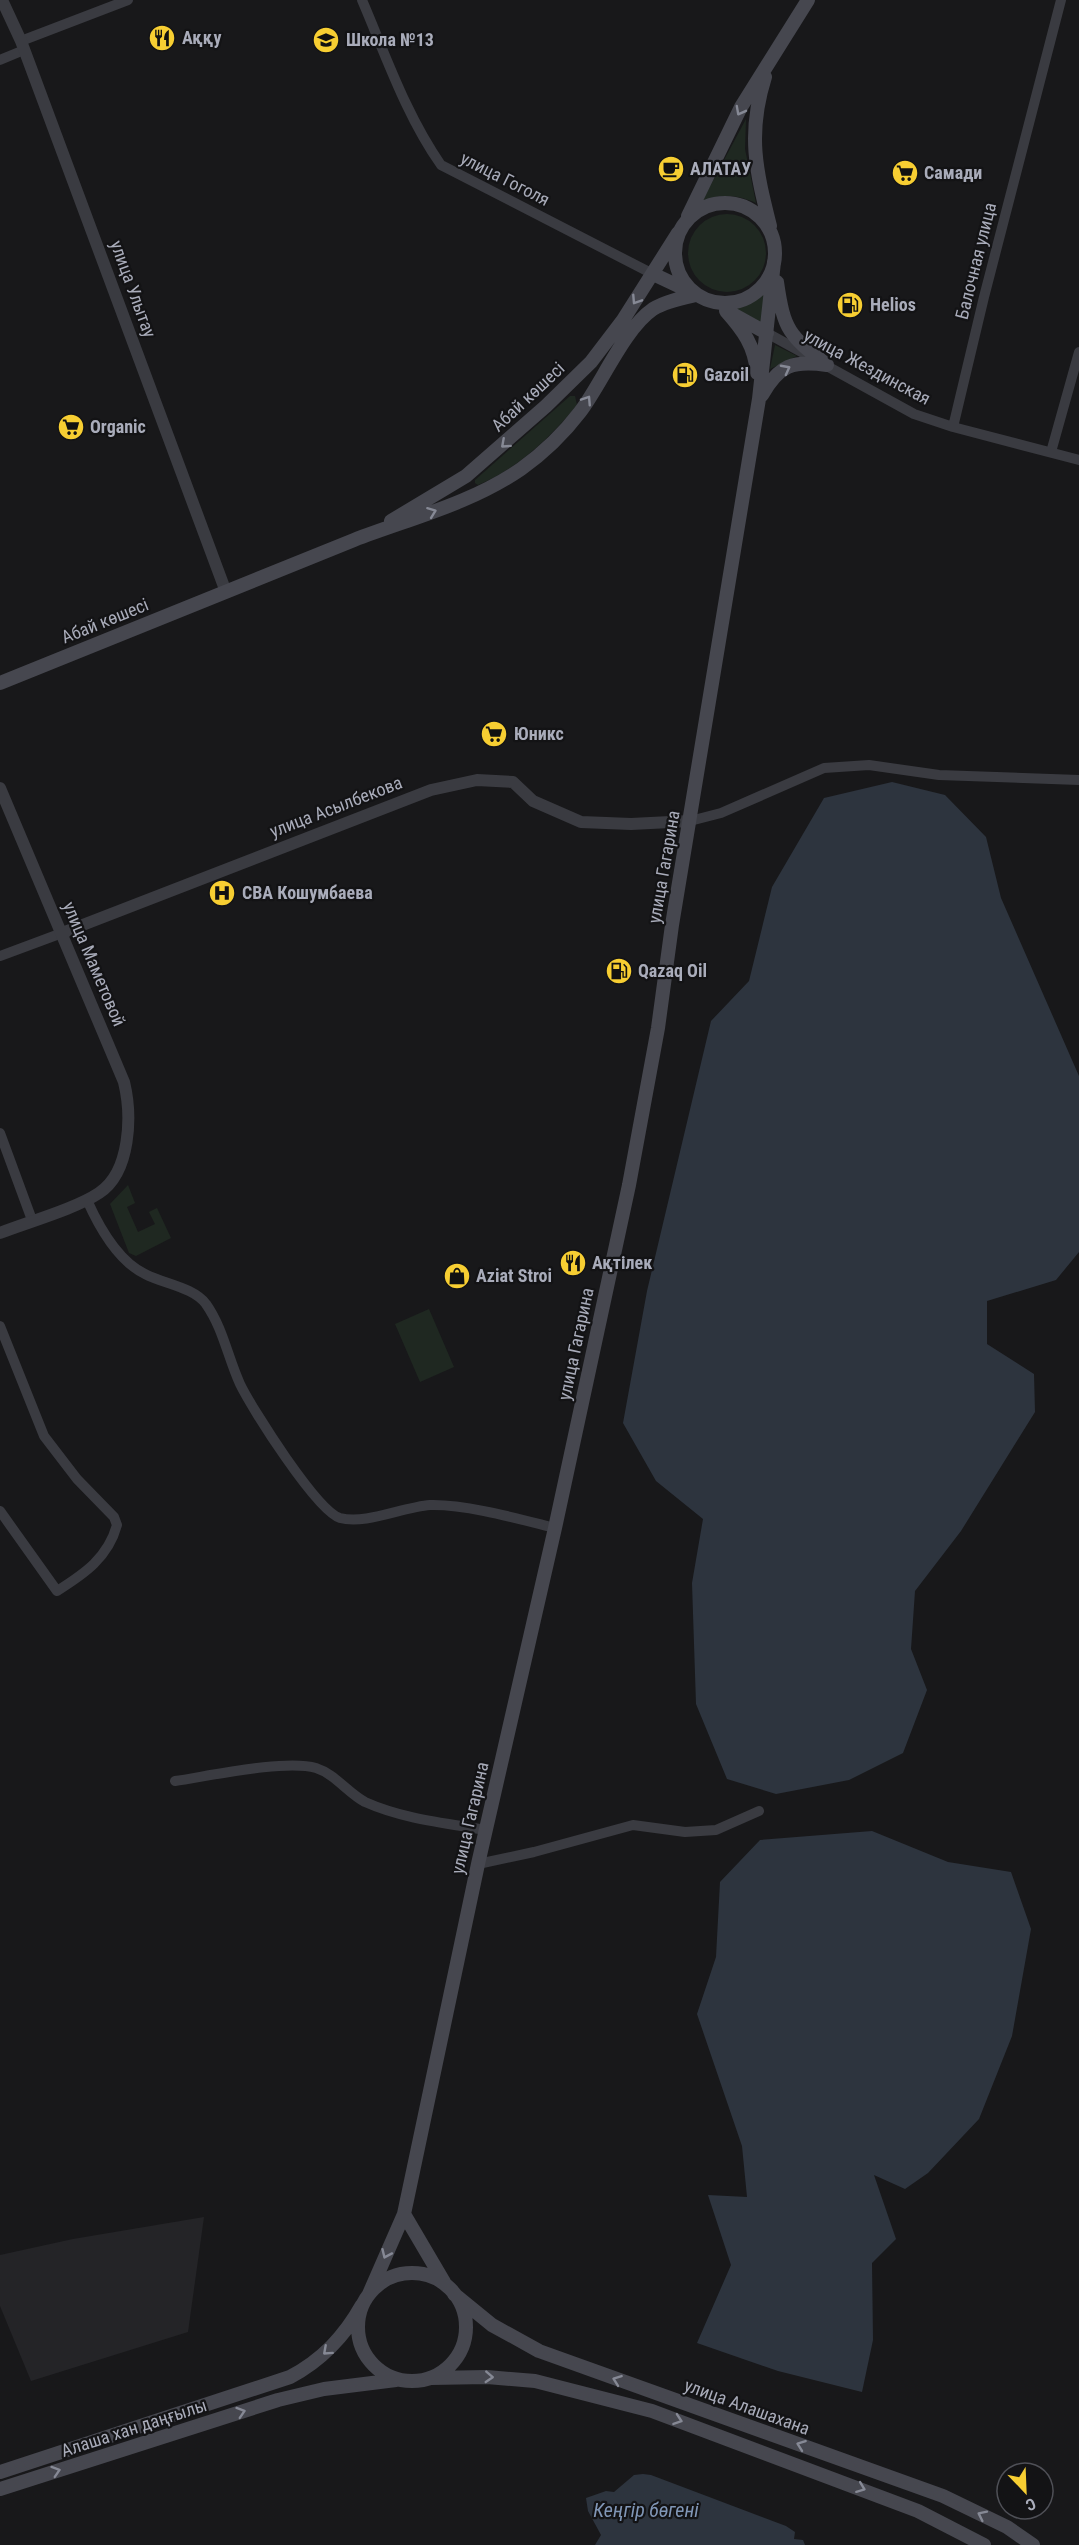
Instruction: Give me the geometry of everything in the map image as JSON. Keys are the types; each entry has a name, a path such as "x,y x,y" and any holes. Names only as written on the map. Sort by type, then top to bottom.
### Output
{"main road":[{"path":"771,61 755,119 754,148 758,179 775,248 774,262 770,277 761,288 735,303 720,303 701,297 686,286 675,261 674,247 678,233 687,220 741,107 808,0"},
{"path":"687,220 698,210 712,204 734,204 755,212 765,223 772,236"},
{"name":"Абай көшесі","path":"357,539 466,476 501,447 591,362 623,320 678,233"},
{"path":"774,262 785,324 797,341 827,365"},
{"name":"улица Гагарина","path":"365,2300 404,2214 477,1864 555,1528 629,1185 658,1028 672,925 759,399 774,262"},
{"path":"653,274 767,333"},
{"name":"Абай көшесі","path":"0,683 357,539 473,497 522,468 550,445 580,412 637,324 654,309 673,300 701,297"},
{"path":"726,311 747,335 752,347 757,369 759,399"},
{"path":"759,399 771,380 790,366 807,362 827,365"},
{"path":"404,2214 451,2291 464,2313 465,2340 460,2353 451,2365 440,2374 430,2378 415,2381 396,2380 375,2367 360,2345 358,2319 365,2300 384,2281 403,2274 428,2276 451,2291"},
{"name":"улица Алашахана","path":"451,2291 492,2325 539,2351 943,2496 1007,2527 1033,2545"},
{"name":"Алаша хан даңғылы","path":"0,2472 295,2374 321,2356 343,2336 365,2300"},
{"name":"улица Алашахана","path":"430,2378 488,2377 534,2381 652,2411 918,2511 984,2545"},
{"name":"Алаша хан даңғылы","path":"0,2489 278,2400 324,2389 396,2380"}],"street":[{"name":"улица Улытау","path":"2,0 22,46 226,592"},
{"path":"0,60 22,46 128,0"},
{"name":"улица Гоголя","path":"362,0 413,119 424,141 441,165 653,274"},
{"name":"Балочная улица","path":"953,427 984,297 1061,0"},
{"name":"улица Жездинская","path":"767,333 914,414 953,427 1079,460"},
{"path":"1051,453 1079,352"},
{"path":"690,821 721,813 824,768 869,765 939,775 1079,780"},
{"name":"улица Асылбекова","path":"0,956 431,790 477,780 513,782 533,801 581,822 631,824 690,821"},
{"name":"улица Маметовой","path":"0,788 128,1096 127,1142 122,1160 110,1185 87,1200 0,1233"},
{"path":"0,1133 32,1220"},
{"path":"87,1200 106,1233 131,1266 145,1274 189,1291 205,1302 218,1325 240,1384 298,1473 329,1512 349,1520 420,1506 450,1506 555,1528"},
{"path":"0,1326 44,1436 77,1479 114,1517 117,1525 105,1549 89,1571 57,1591 0,1511"},
{"path":"175,1781 283,1766 316,1768 329,1775 357,1798 379,1808 404,1815 486,1830"},
{"path":"477,1864 534,1852 633,1826 685,1832 716,1830 759,1811"}],"shaded area":[{"path":"746,119 745,149 756,203 729,196 702,201"},
{"path":"727,214 742,217 759,231 766,253 763,268 749,285 727,292 712,289 695,275 688,253 691,238 705,221"},
{"path":"767,291 762,324 732,309 758,298"},
{"path":"775,345 797,356 770,369"},
{"path":"570,396 575,396 577,405 545,440 506,470 478,485 475,483 475,480"},
{"path":"128,1185 135,1203 127,1207 138,1232 155,1224 149,1212 157,1208 171,1238 136,1256 129,1253 110,1204"},
{"path":"429,1309 454,1367 420,1382 395,1324"},
{"path":"204,2217 188,2332 31,2381 0,2306 0,2255 73,2239"}],"water":[{"path":"892,782 945,795 986,837 1001,898 1079,1076 1079,1252 1056,1280 987,1301 987,1344 1034,1374 1035,1412 961,1531 915,1591 911,1649 927,1690 903,1753 849,1780 776,1794 727,1779 696,1704 692,1583 703,1519 656,1481 623,1423 647,1291 711,1021 749,981 772,887 824,798"},
{"path":"872,1831 948,1862 1011,1872 1031,1929 1012,2036 979,2119 928,2173 905,2189 874,2175 896,2239 872,2263 873,2340 862,2392 778,2371 697,2343 731,2265 708,2195 747,2197 742,2146 697,2014 716,1957 720,1882 760,1840"},
{"name":"Кеңгір бөгені","path":"643,2474 786,2526 795,2532 794,2539 803,2540 805,2545 595,2545 601,2535 588,2511 586,2498 606,2491 614,2492 634,2475"}],"place":[{"name":"Аққу","path":"162,38"},
{"name":"Школа №13","path":"326,40"},
{"name":"АЛАТАУ","path":"671,169"},
{"name":"Самади","path":"905,173"},
{"name":"Helios","path":"850,305"},
{"name":"Gazoil","path":"685,375"},
{"name":"Organic","path":"71,427"},
{"name":"Юникс","path":"494,734"},
{"name":"СВА Кошумбаева","path":"222,893"},
{"name":"Qazaq Oil","path":"619,971"},
{"name":"Ақтілек","path":"573,1263"},
{"name":"Aziat Stroi","path":"457,1276"}]}
